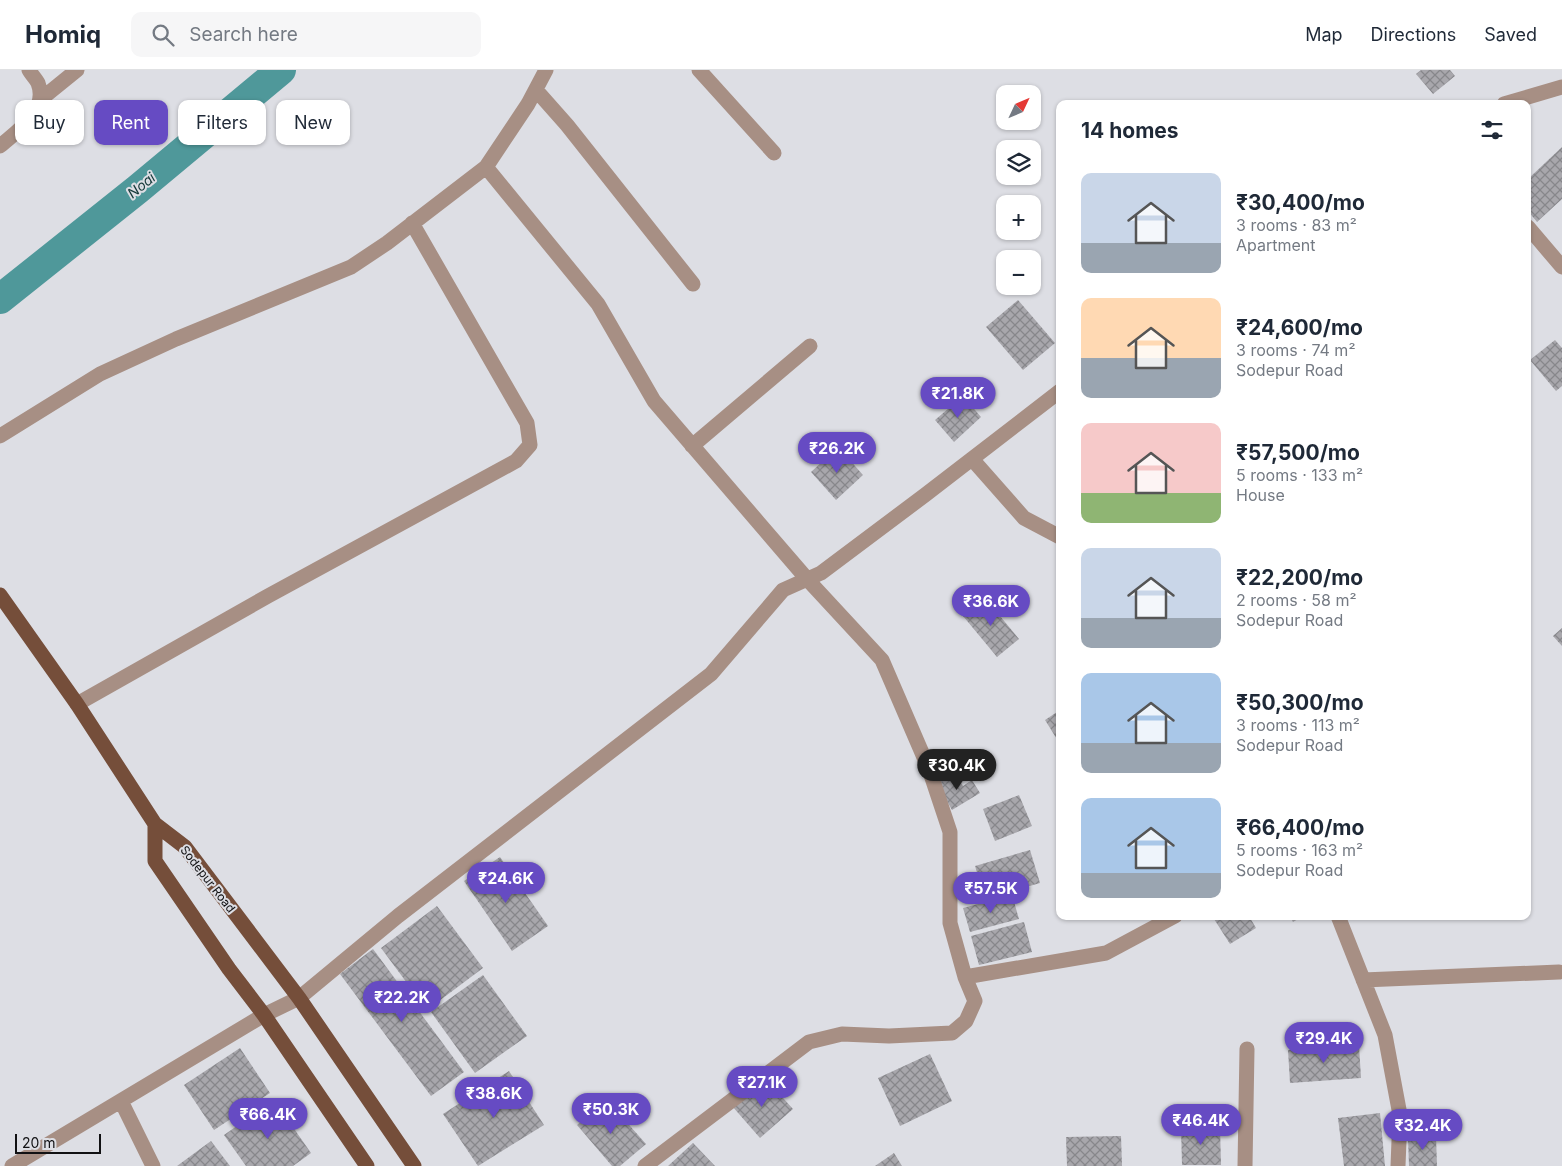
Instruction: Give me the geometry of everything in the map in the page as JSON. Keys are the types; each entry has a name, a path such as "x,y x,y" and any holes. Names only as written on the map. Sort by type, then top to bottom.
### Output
{"main road":[{"name":"Sodepur Road","path":"0,595 77,704 155,824 185,847 299,998 414,1166"},
{"path":"155,824 155,861 229,969 264,1015 367,1166"}],"street":[{"path":"29,70 38,83 40,100"},
{"path":"40,100 77,70"},
{"path":"0,436 100,374 176,339 351,267 486,167 528,104 546,70"},
{"path":"699,70 774,153"},
{"path":"1518,100 1562,87"},
{"path":"536,90 567,125 693,284"},
{"path":"0,146 15,133"},
{"path":"486,167 598,304 654,401 807,579 882,660 929,770 950,832 950,923 965,977 975,1001 966,1021 952,1033 889,1036 842,1034 809,1042 644,1166"},
{"path":"77,704 276,592 516,461 530,445 527,423 412,223"},
{"path":"1531,231 1562,267"},
{"path":"692,446 810,346"},
{"path":"12,1166 264,1015 299,998 398,916 710,674 784,590 821,573 1056,394"},
{"path":"972,459 1024,518 1056,535"},
{"path":"965,977 1106,953 1168,920"},
{"path":"1340,920 1385,1035 1400,1115 1398,1166"},
{"path":"1364,980 1559,972"},
{"path":"1245,1166 1247,1049"},
{"path":"121,1101 153,1166"}],"building":[{"path":"1421,70 1450,70 1455,76 1433,94 1416,74"},
{"path":"1562,147 1562,199 1537,222 1531,215 1531,176"},
{"path":"1018,300 1055,343 1023,370 986,327"},
{"path":"1555,340 1562,348 1562,386 1556,391 1531,359"},
{"path":"963,396 981,417 954,442 935,420"},
{"path":"838,447 863,475 836,500 811,472"},
{"path":"985,598 1019,639 997,657 963,616"},
{"path":"1562,628 1562,646 1553,636"},
{"path":"1056,713 1056,738 1045,720"},
{"path":"955,773 963,786 972,780 980,793 952,810 937,784"},
{"path":"1019,795 1032,826 995,841 983,809"},
{"path":"1030,850 1040,883 985,899 975,866"},
{"path":"500,857 548,926 512,951 464,881"},
{"path":"1012,895 1019,919 970,932 963,908"},
{"path":"437,906 483,968 427,1010 381,948"},
{"path":"1215,920 1251,920 1256,928 1230,944"},
{"path":"1024,922 1032,952 979,965 971,936"},
{"path":"373,949 464,1072 431,1096 340,974"},
{"path":"483,975 527,1036 475,1073 431,1012"},
{"path":"1359,1045 1361,1078 1290,1083 1288,1050"},
{"path":"240,1048 270,1093 214,1130 184,1085"},
{"path":"930,1054 952,1101 900,1126 878,1078"},
{"path":"509,1071 544,1125 478,1166 443,1114"},
{"path":"765,1078 793,1109 760,1138 732,1106"},
{"path":"274,1100 311,1153 293,1166 246,1166 224,1135"},
{"path":"607,1100 646,1144 620,1166 612,1166 577,1125"},
{"path":"1380,1113 1385,1166 1344,1166 1338,1118"},
{"path":"1181,1127 1220,1127 1221,1165 1182,1165"},
{"path":"1121,1136 1122,1166 1067,1166 1066,1137"},
{"path":"1436,1136 1437,1166 1409,1166 1408,1137"},
{"path":"211,1141 230,1166 177,1166"},
{"path":"693,1143 715,1166 668,1166"},
{"path":"894,1153 902,1166 875,1166"}],"waterway":[{"name":"Noai","path":"0,299 138,189 281,70"}]}
